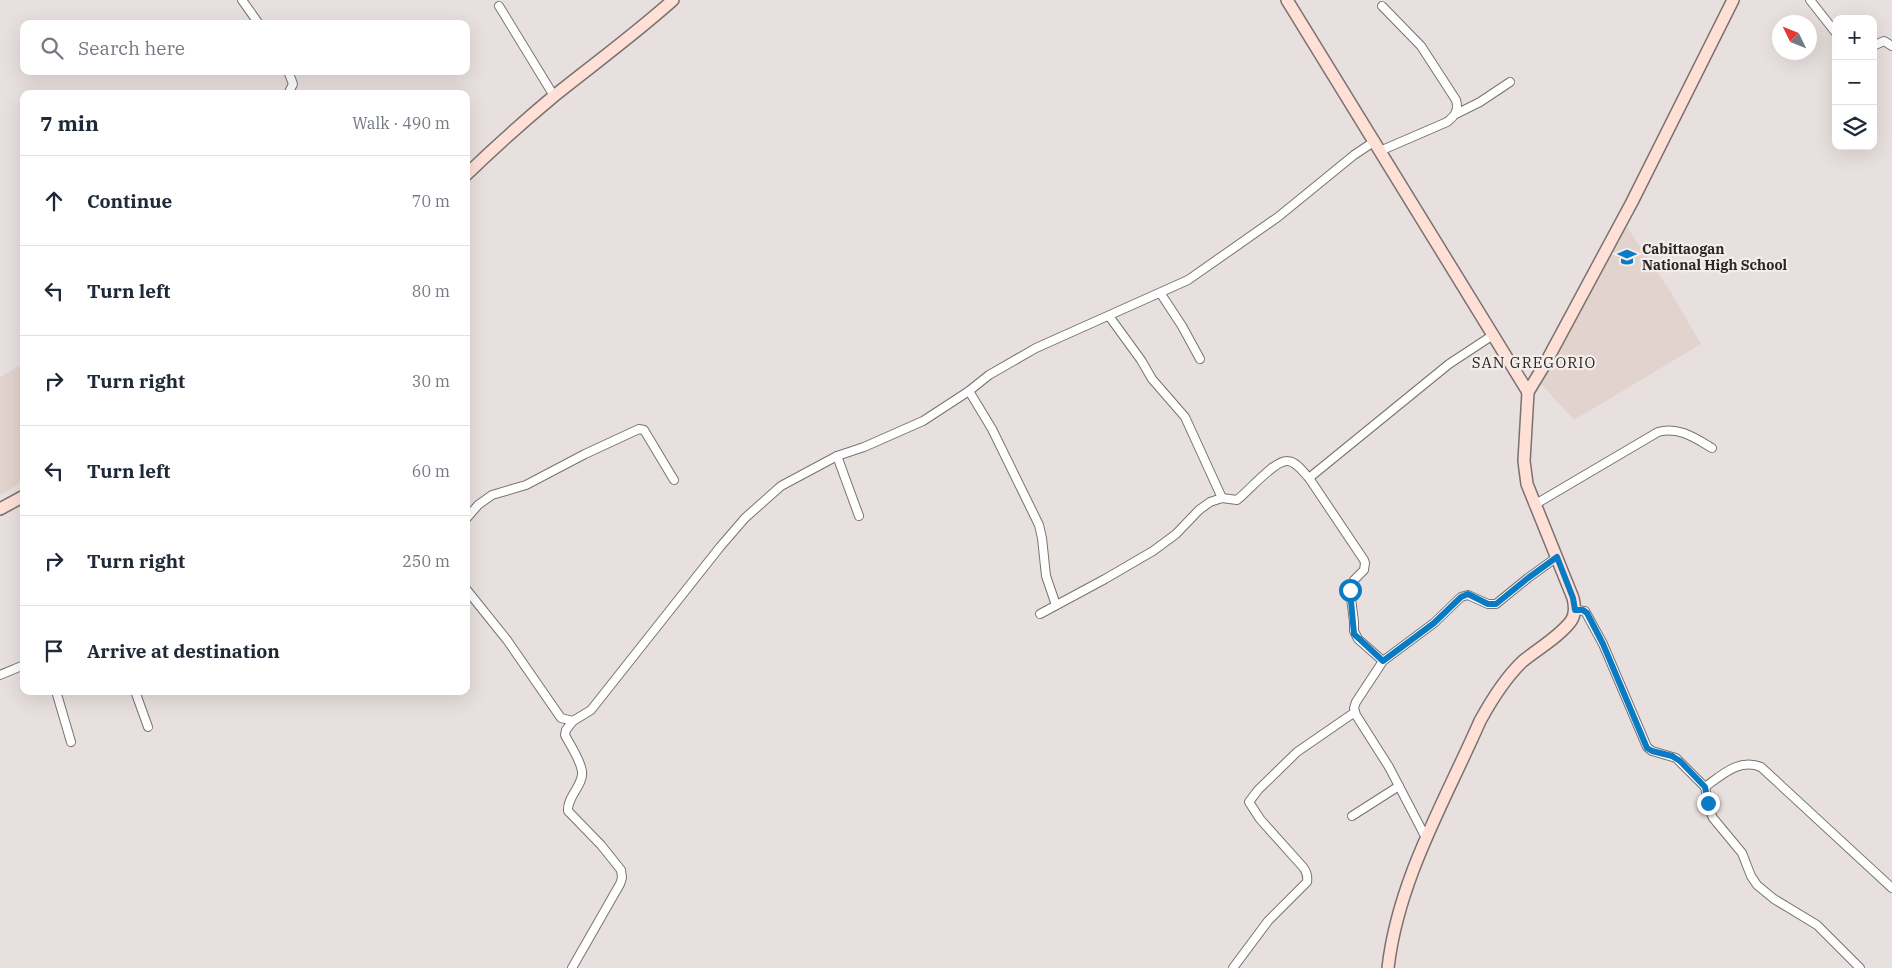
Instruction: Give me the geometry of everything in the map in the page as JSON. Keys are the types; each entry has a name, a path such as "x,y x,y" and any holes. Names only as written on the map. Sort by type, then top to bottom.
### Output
{"street":[{"path":"242,0 256,20"},
{"path":"470,171 507,136 554,96 619,46 673,0"},
{"path":"1287,0 1528,392"},
{"path":"1388,968 1402,905 1412,871 1491,701 1521,664 1570,622 1575,610 1573,598 1527,484 1524,461 1528,392 1632,202 1733,0"},
{"path":"1810,0 1832,28"},
{"path":"499,6 554,96"},
{"path":"1382,6 1421,46 1456,100 1458,109 1456,114"},
{"path":"1877,44 1884,41 1892,46"},
{"path":"290,75 293,84 290,90"},
{"path":"572,968 620,884 622,874 621,870 601,845 568,811 570,798 581,778 582,770 565,734 566,730 573,721 591,710 745,518 781,486 837,456 864,447 922,421 970,392 989,375 1019,357 1188,280 1292,207 1339,167 1377,146 1447,122 1456,114 1480,102 1510,82"},
{"path":"1160,294 1182,326 1200,359"},
{"path":"1109,316 1141,360 1152,379 1185,417 1222,498"},
{"path":"1309,478 1448,364 1493,335"},
{"path":"970,392 992,429 1039,525 1046,576 1056,605"},
{"path":"470,514 478,505 492,496 526,485 585,454 639,429 644,430 674,480"},
{"path":"1534,505 1658,432 1670,429 1677,431 1712,448"},
{"path":"837,456 859,516"},
{"path":"1040,614 1153,551 1176,534 1210,502 1222,498 1238,500 1275,466 1284,461 1294,463 1309,478 1364,560 1364,570 1352,584 1350,590 1354,631 1358,639 1383,661"},
{"path":"0,509 20,498"},
{"path":"1426,838 1399,786 1355,712 1356,702 1383,661 1434,623 1461,597 1468,594 1488,604 1496,604 1557,557"},
{"path":"470,594 507,640 561,718 573,721"},
{"path":"1575,610 1583,610 1590,618 1647,748 1676,758 1705,787 1713,818 1742,853 1753,880 1774,899 1817,925 1860,968"},
{"path":"0,675 20,667"},
{"path":"57,695 72,742"},
{"path":"136,695 148,727"},
{"path":"1233,968 1268,921 1308,879 1303,867 1260,819 1248,802 1297,752 1355,712"},
{"path":"1705,787 1738,766 1747,764 1761,768 1780,783 1892,888"},
{"path":"1352,816 1399,786"}],"shaded area":[{"path":"1625,224 1670,291 1701,344 1574,420 1541,384"},
{"path":"20,365 20,483 0,495 0,377"}],"place":[{"name":"Cabittaogan National High School","path":"1627,257"}],"district":[{"name":"SAN GREGORIO","path":"1534,363"}],"route":[{"path":"1350,590 1354,634 1383,661 1442,617 1464,595 1468,594 1488,604 1496,604 1557,557 1573,598 1575,610 1583,610 1590,618 1647,748 1672,756 1680,761 1705,787 1708,803"}]}
